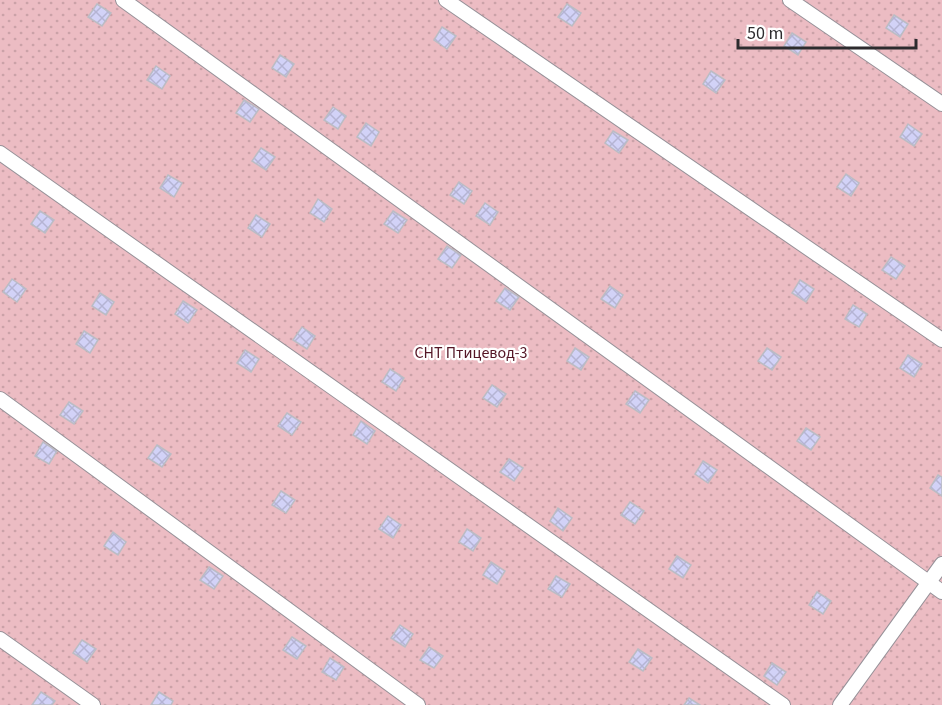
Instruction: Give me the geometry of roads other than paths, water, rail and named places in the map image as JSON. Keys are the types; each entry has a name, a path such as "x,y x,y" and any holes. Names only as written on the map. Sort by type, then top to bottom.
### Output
{"lane":[{"path":"123,0 942,592"},
{"path":"446,0 942,340"},
{"path":"790,0 942,104"},
{"path":"0,153 783,705"},
{"path":"0,399 418,705"},
{"path":"840,705 942,564"},
{"path":"0,639 93,705"}],"park label":[{"name":"СНТ Птицевод-3","path":"471,352"}]}
